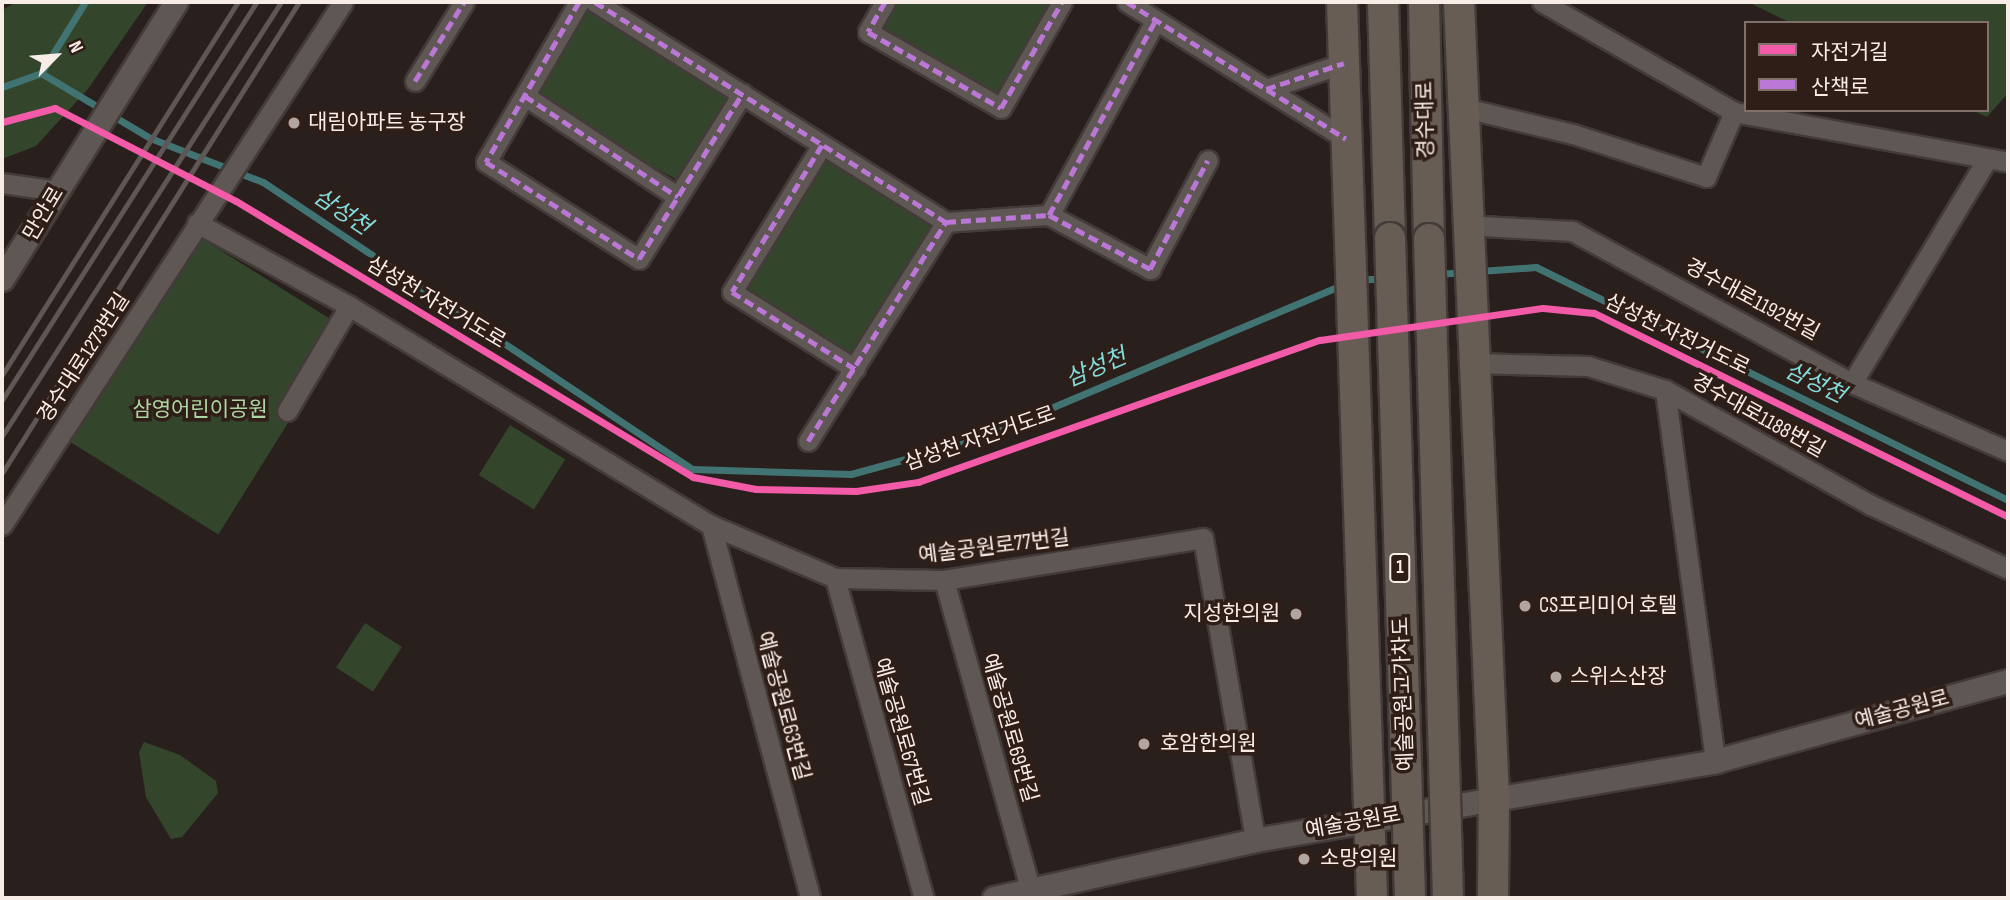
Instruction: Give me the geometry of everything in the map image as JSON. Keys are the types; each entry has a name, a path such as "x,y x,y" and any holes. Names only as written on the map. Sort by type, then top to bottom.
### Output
{"main road":[{"path":"1342,2 1368,821 1373,898"},
{"name":"경수대로","path":"1383,2 1391,238"},
{"name":"경수대로","path":"1424,2 1429,239"},
{"path":"1459,2 1470,350 1494,797 1493,898"},
{"name":"예술공원고가차도","path":"1391,238 1409,898"},
{"name":"예술공원고가차도","path":"1429,239 1448,898"}],"street":[{"name":"만안로","path":"2,279 176,2"},
{"name":"경수대로1273번길","path":"2,526 200,219 252,146 343,2"},
{"path":"415,80 464,2"},
{"path":"579,2 486,162 639,259 742,94"},
{"path":"595,2 946,222 1049,215 1150,269 1208,160"},
{"path":"885,2 868,32 1001,108 1062,2"},
{"path":"1126,2 1346,139"},
{"path":"1542,2 1734,112 2008,162"},
{"path":"1049,215 1155,22"},
{"path":"1266,89 1344,63"},
{"path":"524,96 678,197"},
{"path":"1461,107 1573,134 1706,177 1734,112"},
{"path":"822,145 732,292 855,369"},
{"path":"1852,383 1987,159"},
{"path":"2,183 58,191"},
{"name":"예술공원로77번길","path":"200,219 711,525 835,578 944,580 1203,538 1255,840"},
{"path":"808,441 946,222"},
{"name":"경수대로1192번길","path":"1466,230 1572,231 1852,383 2008,451"},
{"path":"286,411 349,306"},
{"name":"경수대로1188번길","path":"1470,350 1588,366 1665,390 1871,505 2008,569"},
{"path":"1665,390 1715,761"},
{"name":"예술공원로63번길","path":"711,525 810,898"},
{"name":"예술공원로67번길","path":"835,578 924,898"},
{"name":"예술공원로69번길","path":"944,580 1031,893"},
{"name":"예술공원로","path":"994,898 1031,893 1255,840 1715,761 2008,681"}],"green space":[{"path":"17,2 148,2 88,89 36,146 2,159 2,10"},
{"path":"579,2 743,93 690,187 527,96"},
{"path":"885,2 1062,2 1001,108 868,32"},
{"path":"1748,2 2008,2 2008,93 1987,117 1976,112 1989,112 1989,21 1787,21"},
{"path":"822,145 946,222 855,368 731,291"},
{"name":"삼영어린이공원","path":"199,237 347,329 218,534 71,442"},
{"path":"510,425 565,459 534,509 479,475"},
{"path":"365,623 402,647 373,691 336,667"},
{"path":"144,742 180,755 216,781 218,793 182,837 171,839 146,797 139,752"}],"waterway":[{"path":"41,73 85,2"},
{"name":"삼성천","path":"2,87 41,73 150,138 263,182 692,469 851,474 975,440 1345,284"},
{"name":"삼성천","path":"1479,271 1536,267 2008,500"},
{"name":"삼성천","path":"1437,274 1464,272"},
{"name":"삼성천","path":"1357,280 1383,278"}],"railway":[{"path":"2,375 238,2"},
{"path":"2,400 257,2"},
{"path":"2,436 281,2"},
{"path":"2,473 299,2"}],"marked path":[{"path":"415,81 464,2"},
{"path":"579,2 486,162 639,259 742,94"},
{"path":"595,2 946,222"},
{"path":"885,2 868,32 1001,108 1062,2"},
{"path":"1127,2 1346,139"},
{"path":"808,441 946,222 1049,215 1155,21"},
{"path":"1266,89 1344,63"},
{"path":"525,96 678,197"},
{"path":"822,145 732,292 855,369"},
{"path":"1049,215 1150,269 1208,160"}],"cycle path":[{"name":"삼성천 자전거도로","path":"2,122 55,108 236,201 693,477 756,489 856,491 918,482 1320,340 1543,308 1594,313 2008,517"}],"place":[{"name":"대림아파트 농구장","path":"294,123"},
{"name":"CS프리미어 호텔","path":"1525,606"},
{"name":"지성한의원","path":"1296,614"},
{"name":"스위스산장","path":"1556,677"},
{"name":"호암한의원","path":"1144,744"},
{"name":"소망의원","path":"1304,859"}]}
